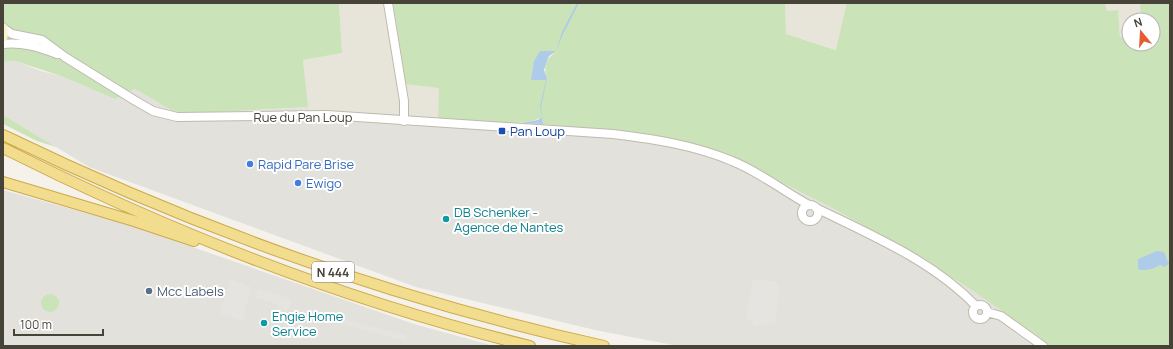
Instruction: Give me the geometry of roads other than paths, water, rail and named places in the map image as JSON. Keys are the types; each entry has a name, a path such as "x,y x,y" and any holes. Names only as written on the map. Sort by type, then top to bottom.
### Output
{"highway":[{"name":"N 444","path":"3,135 139,197 222,231 308,263 454,309 604,346"},
{"name":"N 444","path":"3,148 124,205 240,252 361,297 530,346"},
{"path":"3,182 141,223 230,254 240,252"}],"main road":[{"path":"3,28 3,37"}],"street":[{"path":"388,3 403,94 404,121"},
{"name":"Rue du Pan Loup","path":"3,28 12,34 42,40 65,57 134,100 166,115 194,118 320,115 614,134 651,139 706,151 733,161 813,206 912,258 961,290 976,306 974,311 977,317 983,318 987,312 1001,316 1043,346"},
{"name":"Rue du Pan Loup","path":"3,44 22,44 39,47 65,57"},
{"path":"790,192 802,211 803,217 808,220 827,217 842,221"},
{"path":"802,211 804,207 813,206 818,213 816,218"}],"water":[{"path":"577,3 579,3 563,34 556,51 562,32"},
{"path":"540,51 556,51 549,56 544,70 547,78 541,107 543,124 521,123 538,120 542,117 540,106 546,80 531,80 534,61"},
{"path":"1157,251 1164,252 1169,264 1164,267 1160,265 1147,270 1138,269 1138,259"}],"place":[{"name":"Pan Loup","path":"502,131"},
{"name":"Rapid Pare Brise","path":"250,164"},
{"name":"Ewigo","path":"298,183"},
{"name":"DB Schenker - Agence de Nantes","path":"446,219"},
{"name":"Mcc Labels","path":"149,291"},
{"name":"Engie Home Service","path":"264,323"}]}
